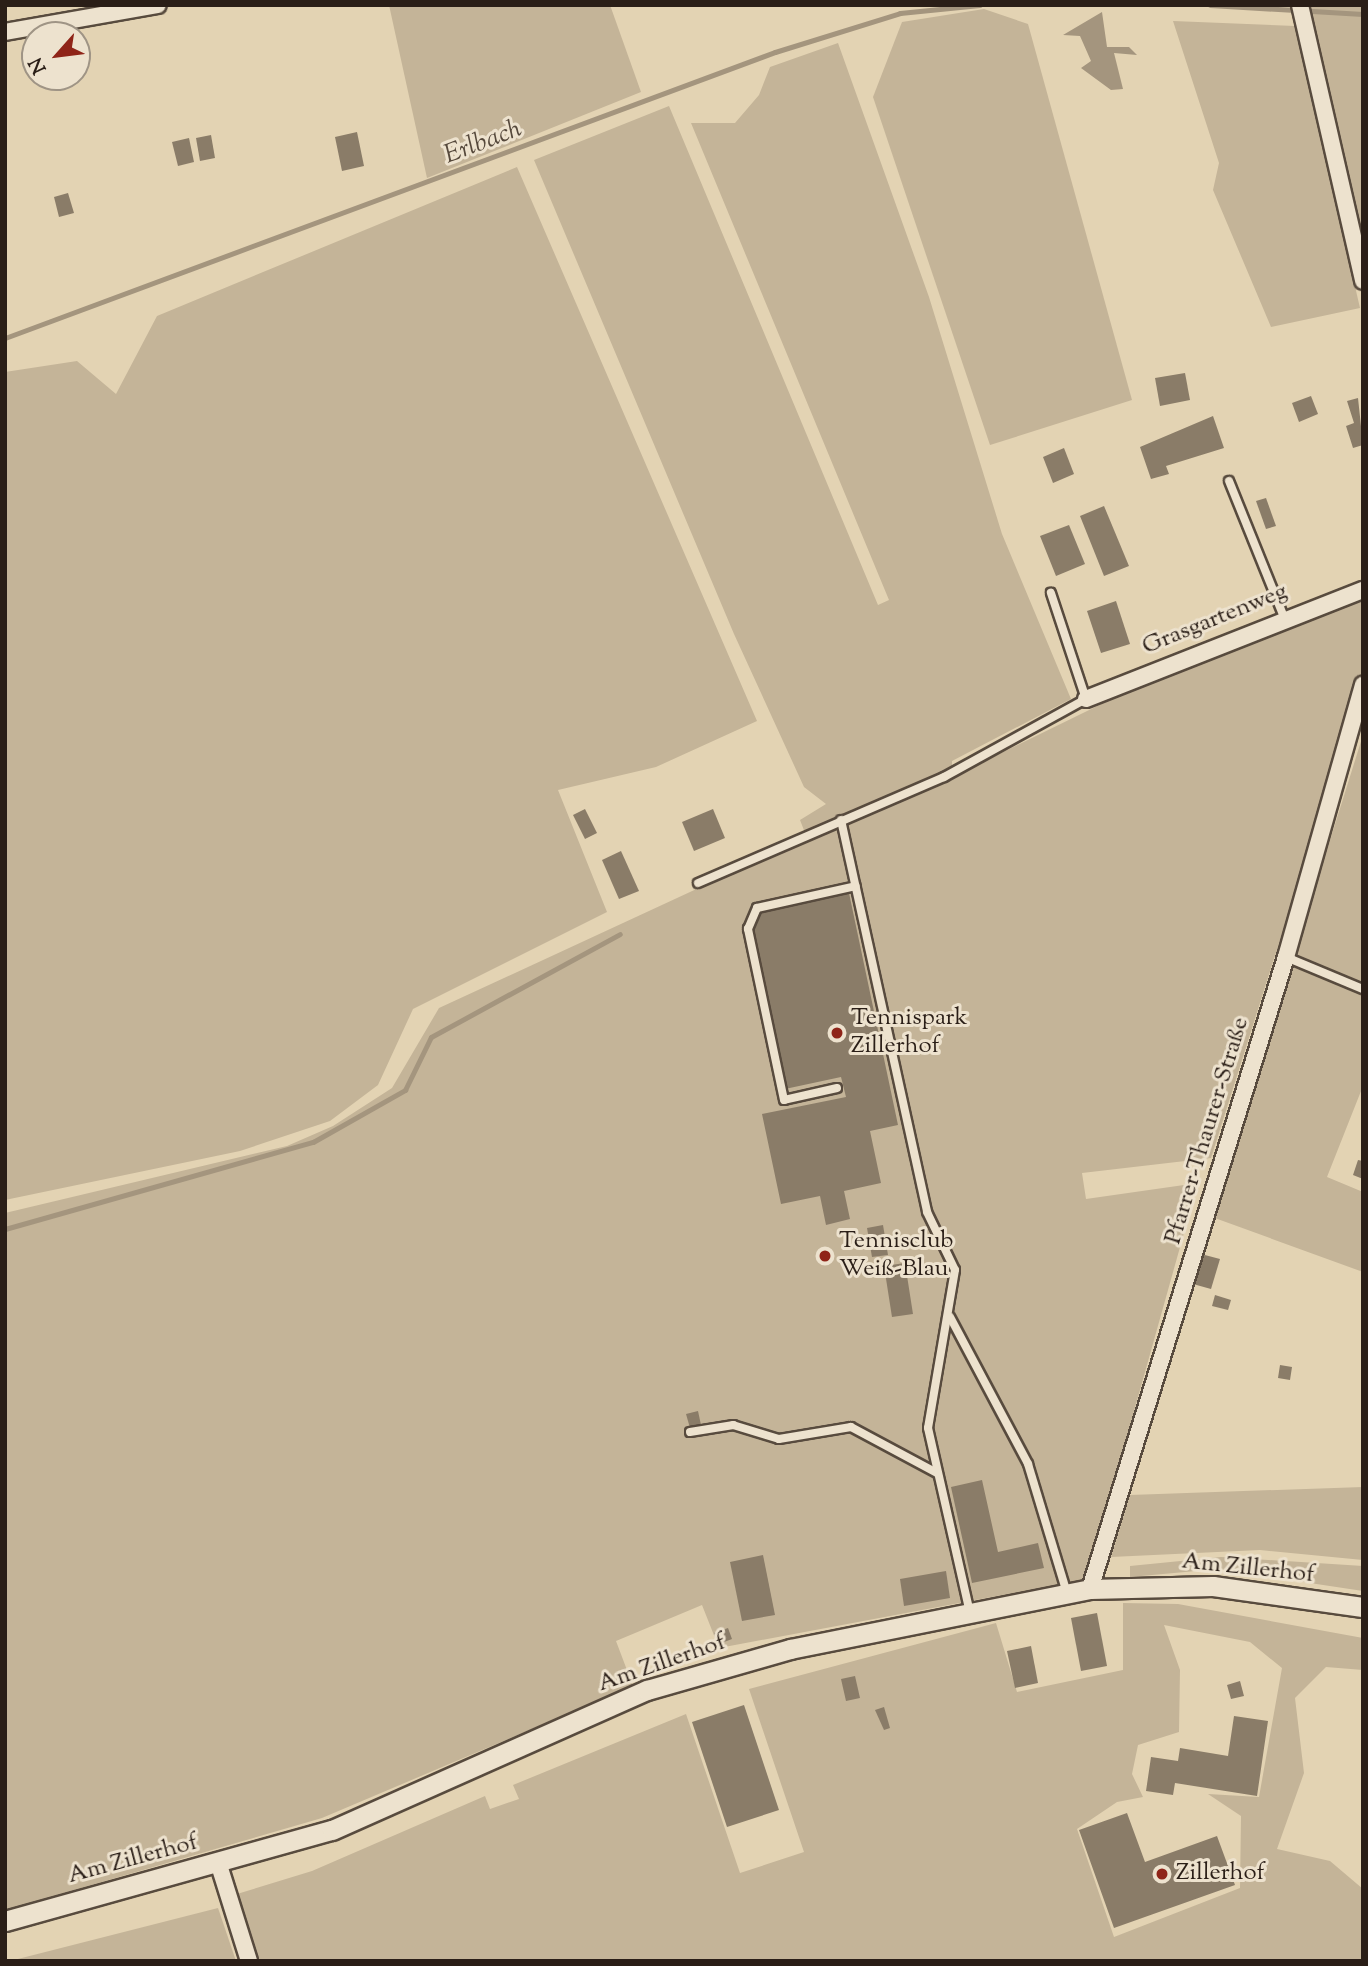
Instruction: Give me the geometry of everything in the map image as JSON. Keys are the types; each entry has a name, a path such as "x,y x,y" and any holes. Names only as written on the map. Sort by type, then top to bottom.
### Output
{"street":[{"path":"5,32 158,5"},
{"path":"1300,5 1363,281"},
{"name":"Grasgartenweg","path":"1086,699 1284,617 1363,590"},
{"name":"Pfarrer-Thaurer-Straße","path":"1090,1589 1286,957 1363,685"},
{"name":"Am Zillerhof","path":"5,1921 331,1830 647,1690 790,1649 970,1616 1090,1589 1213,1586 1363,1607"},
{"path":"218,1863 249,1961"}],"lane":[{"path":"1228,481 1284,617"},
{"path":"698,883 944,777 1086,699 1051,593"},
{"path":"841,820 927,1212 955,1270 950,1317 928,1428 970,1616"},
{"path":"837,1088 784,1100 748,929 757,908 856,886"},
{"path":"1286,957 1363,989"},
{"path":"950,1317 1028,1464 1067,1594"},
{"path":"690,1432 733,1425 779,1439 851,1427 937,1473"}],"shaded area":[{"path":"389,5 610,5 641,92 427,178"},
{"path":"1305,5 1363,5 1363,252"},
{"path":"984,9 1028,24 1132,400 990,445 873,97 902,22"},
{"path":"1102,12 1107,47 1129,47 1137,55 1114,53 1123,89 1111,90 1081,68 1091,61 1080,36 1063,35"},
{"path":"1173,21 1295,26 1360,308 1271,327 1213,190 1219,163"},
{"path":"838,43 929,297 1002,534 1071,699 952,761 952,777 1173,669 1363,601 1363,677 1211,1158 1082,1173 1086,1199 1198,1183 1087,1579 719,1648 702,1605 616,1641 633,1686 322,1818 5,1910 5,1213 287,1146 333,1126 392,1088 439,1008 807,838 800,820 826,804 804,787 734,634 534,160 669,106 878,605 889,600 691,123 735,123 759,95 770,67"},
{"path":"517,167 757,721 656,767 558,790 607,912 413,1009 378,1085 330,1121 240,1151 5,1200 5,372 77,361 116,394 157,316"},
{"path":"1363,735 1363,1086 1327,1177 1363,1192 1363,1272 1212,1217"},
{"path":"1363,1487 1363,1560 1260,1550 1111,1557 1130,1495"},
{"path":"1221,1557 1363,1566 1363,1591 1218,1569 1130,1577 1130,1566"},
{"path":"1123,1603 1178,1604 1363,1638 1363,1670 1326,1667 1295,1698 1304,1773 1277,1849 1330,1861 1363,1889 1363,1961 258,1961 237,1894 312,1871 485,1796 490,1809 519,1799 513,1785 686,1714 740,1873 804,1852 749,1689 996,1623 1017,1692 1123,1670","holes":["1164,1625 1250,1642 1282,1668 1259,1797 1208,1794 1241,1816 1240,1888 1114,1937 1077,1829 1117,1802 1143,1797 1132,1774 1138,1745 1179,1732 1180,1670"]},
{"path":"218,1908 236,1961 10,1961"}],"building":[{"path":"357,132 364,166 342,171 335,137"},
{"path":"211,135 215,158 200,161 196,138"},
{"path":"189,138 194,162 178,166 172,142"},
{"path":"68,193 74,213 59,217 54,197"},
{"path":"1185,373 1190,400 1160,406 1155,378"},
{"path":"1311,396 1318,414 1299,422 1292,403"},
{"path":"1358,398 1363,445 1353,448 1346,426 1354,423 1347,401"},
{"path":"1213,416 1224,448 1166,466 1169,474 1151,479 1140,447"},
{"path":"1064,448 1074,474 1053,483 1043,457"},
{"path":"1266,498 1276,526 1266,529 1256,501"},
{"path":"1104,506 1129,566 1104,576 1080,516"},
{"path":"1069,525 1085,564 1056,576 1040,536"},
{"path":"1116,601 1130,644 1101,653 1087,611"},
{"path":"585,809 597,833 585,839 573,815"},
{"path":"713,809 725,838 694,851 682,822"},
{"path":"621,851 639,891 619,899 602,860"},
{"path":"849,893 898,1125 870,1131 881,1183 844,1191 850,1219 826,1225 820,1196 781,1204 762,1114 846,1097 841,1077 785,1089 751,925 758,912"},
{"path":"1358,1160 1363,1161 1363,1179 1353,1175"},
{"path":"883,1225 888,1255 872,1257 867,1228"},
{"path":"1201,1254 1220,1259 1211,1289 1193,1284"},
{"path":"905,1263 913,1314 892,1317 884,1266"},
{"path":"1215,1295 1231,1300 1228,1310 1212,1306"},
{"path":"1280,1365 1292,1367 1290,1380 1278,1378"},
{"path":"698,1411 701,1425 690,1428 686,1414"},
{"path":"982,1480 998,1552 1038,1543 1044,1568 972,1583 951,1487"},
{"path":"763,1555 775,1615 742,1621 730,1562"},
{"path":"946,1571 950,1598 904,1606 900,1579"},
{"path":"1097,1613 1107,1666 1081,1671 1071,1618"},
{"path":"728,1628 732,1639 719,1644 714,1633"},
{"path":"1031,1646 1038,1683 1015,1688 1007,1651"},
{"path":"855,1676 860,1698 846,1701 841,1679"},
{"path":"1240,1681 1244,1696 1231,1699 1227,1685"},
{"path":"744,1705 779,1810 727,1827 692,1722"},
{"path":"884,1707 890,1728 884,1730 875,1710"},
{"path":"1234,1716 1268,1721 1257,1796 1175,1783 1173,1795 1146,1791 1151,1757 1178,1761 1180,1748 1228,1756"},
{"name":"Zillerhof","path":"1127,1813 1145,1862 1217,1836 1235,1885 1114,1928 1079,1830"}],"waterway":[{"name":"Erlbach","path":"5,338 775,52 900,13 980,5"},
{"name":"Erlbach","path":"1210,5 1363,14"},
{"path":"5,1229 313,1142 405,1090 431,1037 620,934"}],"place":[{"name":"Tennispark Zillerhof","path":"837,1033"},
{"name":"Tennisclub Weiß-Blau","path":"825,1256"},
{"name":"Zillerhof","path":"1162,1874"}]}
